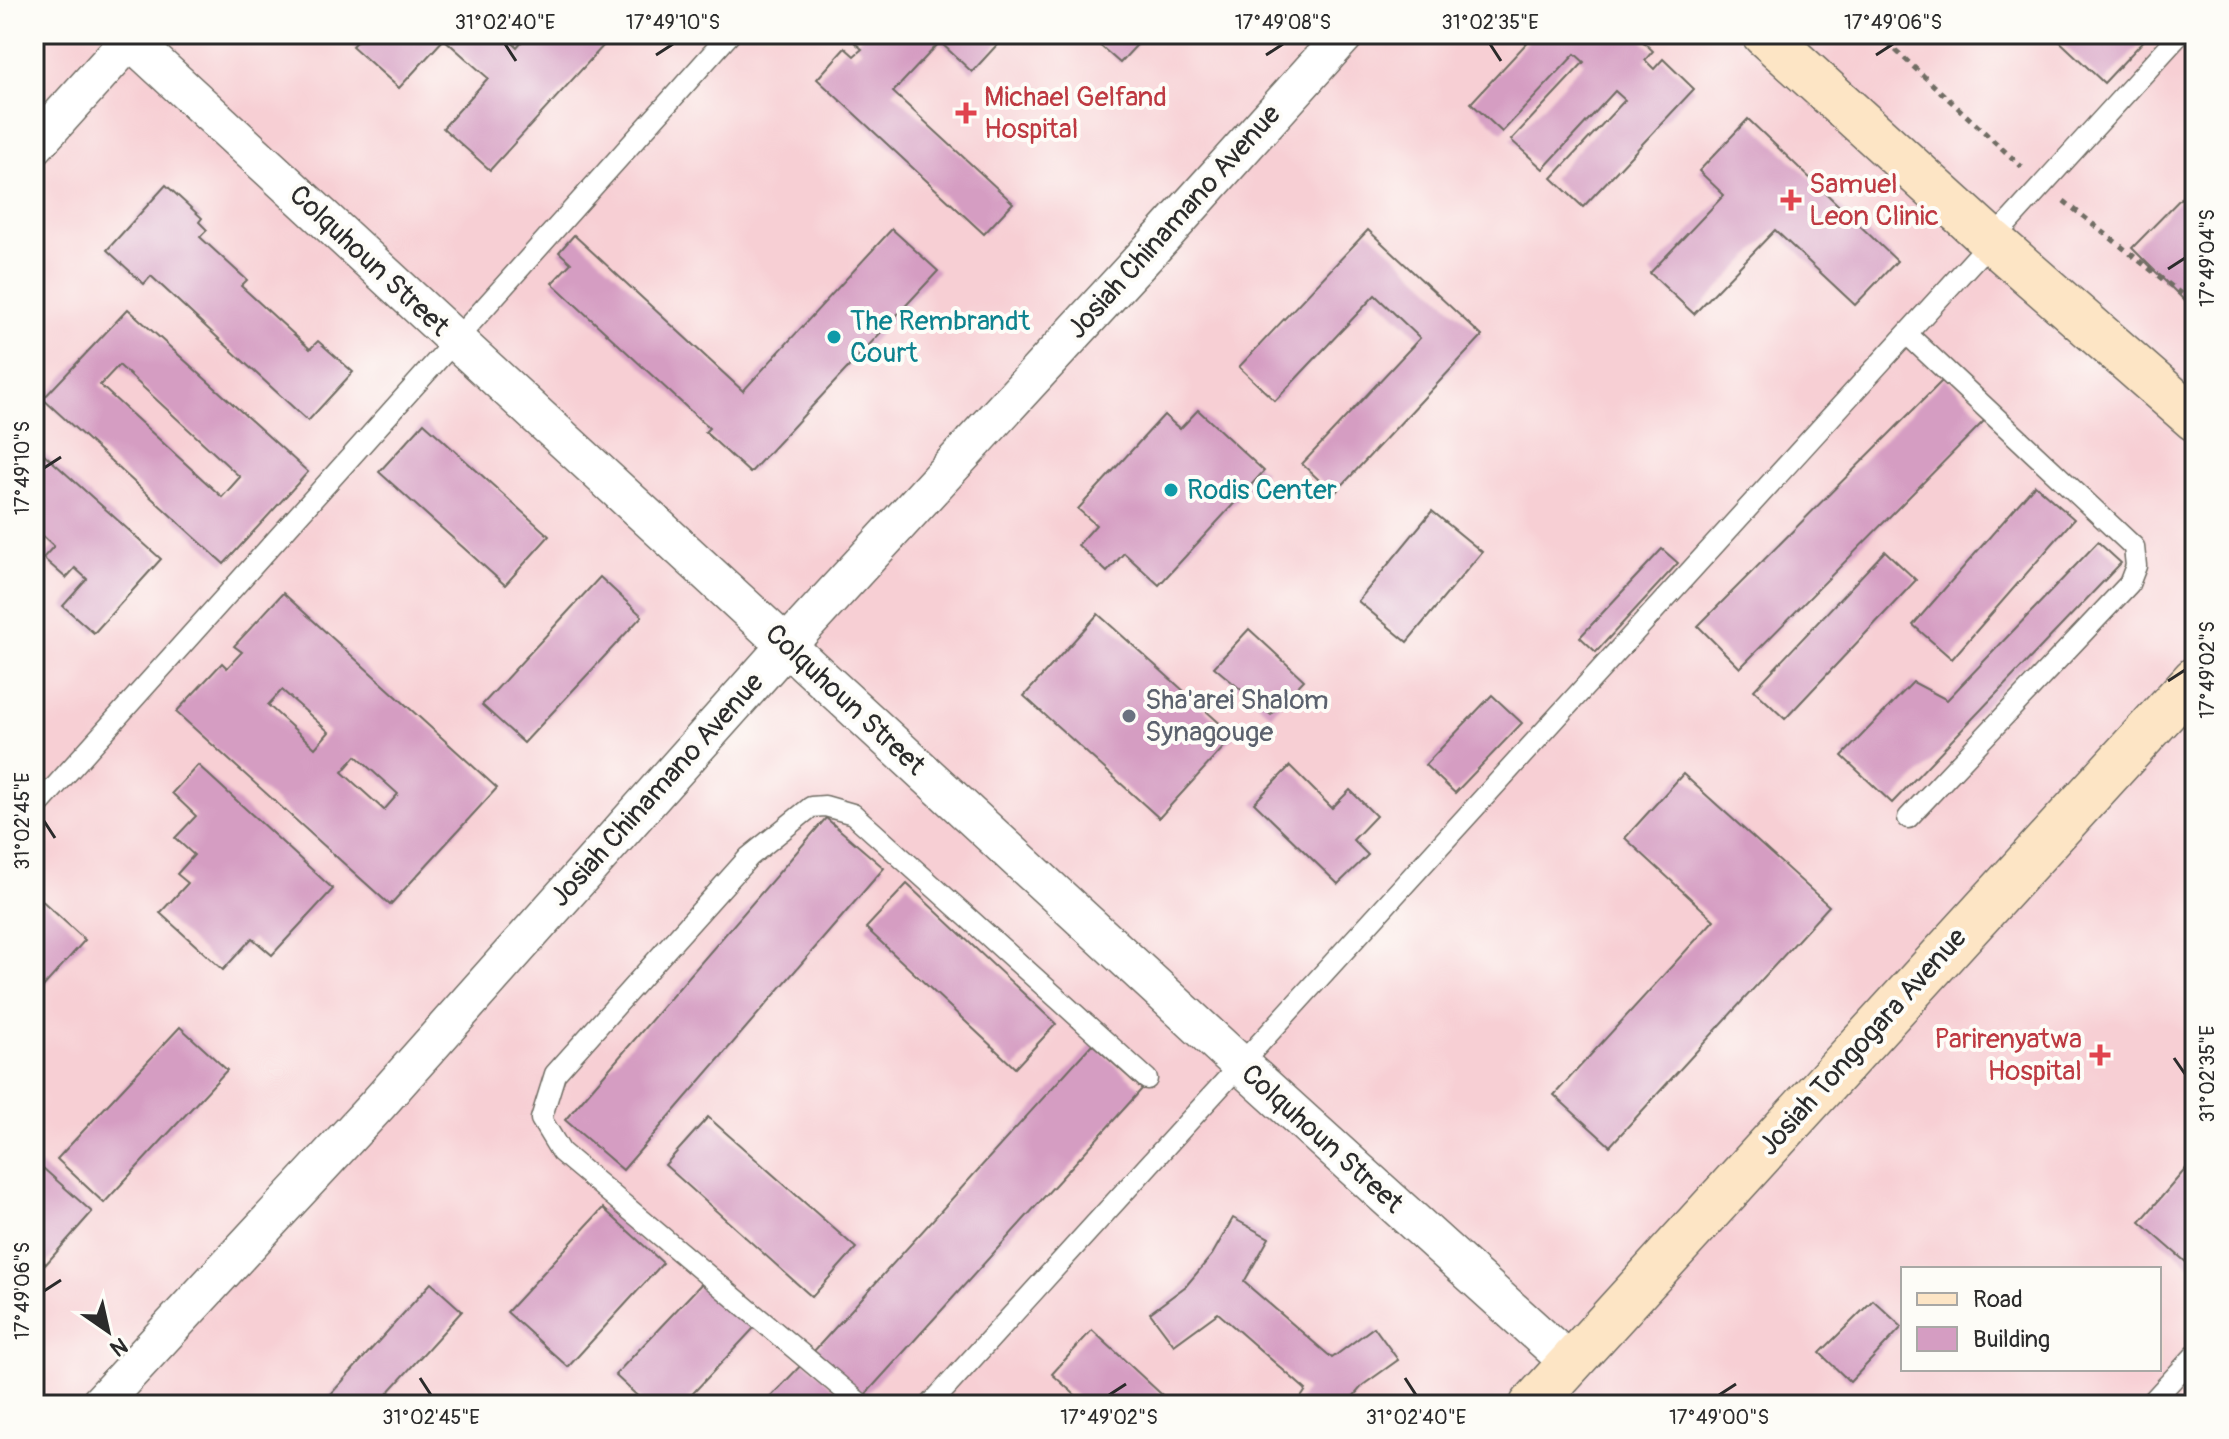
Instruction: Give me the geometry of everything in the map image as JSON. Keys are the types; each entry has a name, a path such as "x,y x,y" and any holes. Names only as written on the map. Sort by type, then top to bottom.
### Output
{"main road":[{"path":"1764,34 1993,242 2195,419"},
{"name":"Josiah Tongogara Avenue","path":"1532,1405 2195,679"}],"street":[{"name":"Josiah Chinamano Avenue","path":"99,1405 379,1103 786,646 1345,34"},
{"name":"Colquhoun Street","path":"129,36 1242,1066 1570,1363"},
{"path":"34,146 129,36"}],"lane":[{"path":"34,810 730,34"},
{"path":"930,1405 2180,34"},
{"path":"1908,335 2134,547 2136,566 2129,584 1908,818"},
{"path":"862,1405 561,1152 541,1119 555,1074 749,857 811,807 825,806 853,814 1147,1079"},
{"path":"2149,1405 2195,1355"}],"shaded area":[{"path":"34,34 2195,34 2195,1405 34,1405"}],"building":[{"path":"363,34 503,34 517,47 528,34 614,34 490,170 443,128 488,78 444,39 399,88 352,46"},
{"path":"864,34 1007,34 972,72 940,42 893,92 1013,203 984,234 817,79 845,48 854,56 862,49 855,43"},
{"path":"1087,34 1147,34 1120,63"},
{"path":"1535,34 1635,34 1653,51 1645,60 1654,69 1663,59 1694,89 1583,207 1552,178 1625,100 1615,91 1543,169 1511,140 1584,62 1575,54 1502,132 1471,103"},
{"path":"2052,34 2150,34 2104,83"},
{"path":"1748,119 1897,261 1855,305 1775,230 1694,314 1650,273 1724,195 1699,171"},
{"path":"2195,184 2195,311 2132,248"},
{"path":"166,185 202,218 199,222 207,230 200,237 247,280 241,286 310,349 318,341 353,372 308,421 151,276 144,284 107,250"},
{"name":"The Rembrandt Court","path":"892,229 938,271 750,473 705,432 709,428 552,283 571,263 559,252 574,235 743,391"},
{"path":"1368,230 1482,336 1334,494 1302,464 1420,338 1375,295 1275,401 1239,367"},
{"path":"128,309 308,472 224,564 43,399","holes":["119,365 240,477 222,497 100,385"]},
{"path":"1945,378 1987,418 1740,668 1698,626"},
{"name":"Rodis Center","path":"1198,410 1264,471 1159,585 1124,553 1107,572 1078,545 1096,525 1078,509 1164,415 1180,429"},
{"path":"424,423 549,536 505,585 379,472"},
{"path":"34,445 161,559 94,633 63,606 87,579 75,568 66,578 43,558 54,546 42,535 34,544"},
{"path":"2035,485 2074,519 1952,659 1913,625"},
{"path":"1432,511 1482,552 1407,642 1358,601"},
{"path":"2098,542 2121,563 1892,803 1842,756 1913,682 1947,700"},
{"path":"1662,549 1678,563 1596,652 1580,637"},
{"path":"1885,551 1916,580 1785,719 1754,690"},
{"path":"600,577 642,616 524,743 482,705"},
{"path":"283,593 497,788 390,905 176,712 222,663 227,668 242,652 234,646","holes":["282,690 329,732 315,748 268,705","356,756 398,794 384,810 342,772"]},
{"name":"Sha'arei Shalom Synagouge","path":"1098,614 1234,736 1159,818 1024,696"},
{"path":"1249,629 1304,680 1271,715 1214,667"},
{"path":"1492,695 1522,723 1455,793 1425,765"},
{"path":"198,765 333,889 272,955 252,938 223,970 160,913 188,883 177,874 194,855 175,838 196,816 172,793"},
{"path":"1290,766 1332,808 1350,790 1376,816 1353,840 1368,855 1338,884 1254,803"},
{"path":"1683,774 1829,906 1610,1146 1554,1095 1714,920 1625,838"},
{"path":"826,818 884,868 623,1170 565,1120"},
{"path":"907,884 1056,1024 1015,1068 866,928"},
{"path":"37,896 85,940 34,997 34,899"},
{"path":"180,1027 227,1070 104,1203 57,1159"},
{"path":"1092,1044 1142,1089 864,1396 814,1351"},
{"path":"708,1117 856,1248 812,1297 665,1165"},
{"path":"2195,1158 2195,1270 2140,1222"},
{"path":"34,1160 92,1212 46,1264 34,1254"},
{"path":"603,1208 663,1263 568,1367 507,1312"},
{"path":"1233,1218 1269,1238 1244,1282 1332,1358 1374,1327 1398,1360 1363,1385 1346,1405 1296,1405 1306,1390 1218,1313 1174,1345 1150,1313 1186,1286 1212,1255"},
{"path":"704,1281 754,1328 682,1405 647,1405 615,1375"},
{"path":"431,1283 462,1311 377,1405 321,1405"},
{"path":"1873,1300 1901,1326 1850,1382 1820,1353"},
{"path":"1092,1330 1173,1405 1086,1405 1052,1374"},
{"path":"805,1361 851,1405 763,1405"}],"place":[{"name":"Michael Gelfand Hospital","path":"966,113"},
{"name":"Samuel Leon Clinic","path":"1791,200"},
{"name":"The Rembrandt Court","path":"834,337"},
{"name":"Rodis Center","path":"1171,490"},
{"name":"Sha'arei Shalom Synagouge","path":"1129,716"},
{"name":"Parirenyatwa Hospital","path":"2100,1055"}]}
